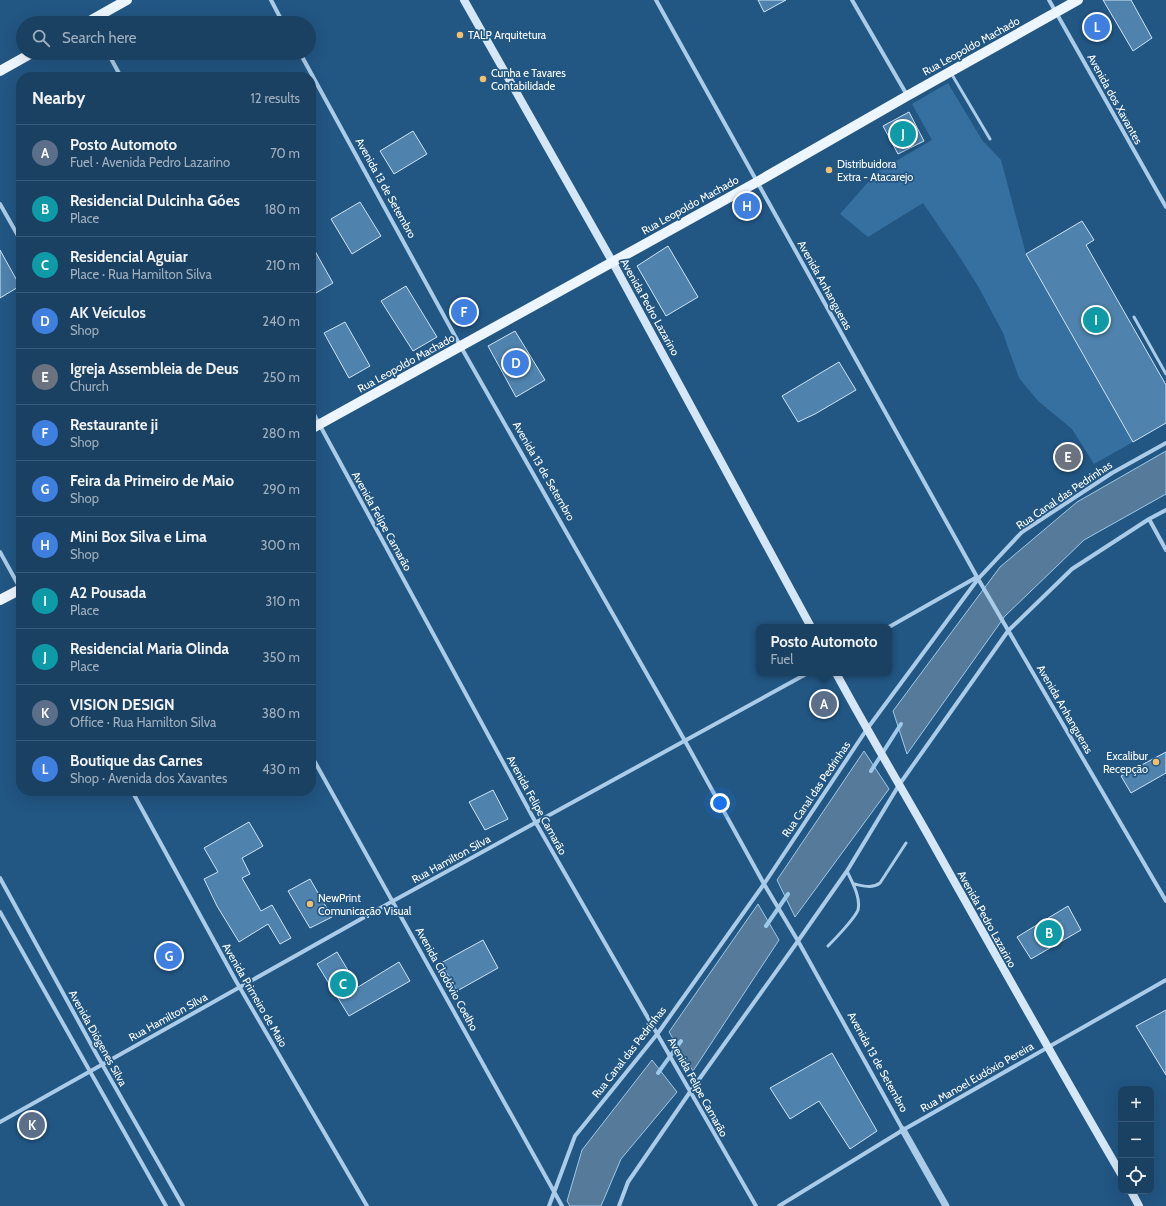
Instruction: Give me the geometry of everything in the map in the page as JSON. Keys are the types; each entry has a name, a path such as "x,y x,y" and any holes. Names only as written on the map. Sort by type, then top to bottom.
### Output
{"main road":[{"path":"99,16 127,0"},
{"name":"Avenida Pedro Lazarino","path":"464,0 612,261 809,624"},
{"name":"Rua Leopoldo Machado","path":"316,426 612,261 757,182 1078,0"},
{"path":"0,71 20,60"},
{"path":"0,600 16,592"},
{"name":"Avenida Pedro Lazarino","path":"838,676 1047,1047 1118,1169"},
{"path":"1133,1194 1139,1206"}],"street":[{"path":"271,0 280,16"},
{"name":"Avenida Anhangueras","path":"656,0 977,578 1166,901"},
{"path":"852,0 907,96"},
{"name":"Avenida dos Xavantes","path":"1050,0 1166,207"},
{"path":"112,60 118,72"},
{"name":"Avenida 13 de Setembro","path":"304,60 310,72"},
{"name":"Avenida 13 de Setembro","path":"316,82 460,347 685,741 946,1206"},
{"path":"0,204 16,232"},
{"name":"Avenida Felipe Camarão","path":"316,429 536,823 756,1206"},
{"name":"Rua Canal das Pedrinhas","path":"549,1206 574,1136 658,1033 764,884 867,730 977,578 1022,532 1112,473 1166,443"},
{"path":"619,1206 628,1182 847,871 899,785 1008,630 1072,569 1149,519 1166,510"},
{"path":"1149,519 1166,550"},
{"path":"0,552 16,580"},
{"path":"892,625 977,578"},
{"name":"Rua Hamilton Silva","path":"0,1122 393,901 803,676"},
{"name":"Avenida Clodóvio Coelho","path":"316,764 562,1206"},
{"name":"Avenida Primeiro de Maio","path":"135,796 240,988 367,1206"},
{"name":"Avenida Diógenes Silva","path":"0,878 102,1065 183,1206"},
{"name":"Avenida Diógenes Silva","path":"0,912 166,1206"},
{"name":"Rua Manoel Eudóxio Pereira","path":"779,1206 903,1130 1166,980"}],"lane":[{"path":"950,72 990,139"},
{"path":"1134,317 1166,374"},
{"path":"854,884 866,887 875,886 880,883 906,843"},
{"path":"828,946 858,910 858,900 854,884 847,871"}],"shaded area":[{"path":"948,83 982,140 1001,160 1026,254 1133,442 1094,464 1072,429 1038,401 1019,378 1003,333 979,288 923,203 868,237 840,214 877,172 932,140 912,104"},
{"path":"1166,451 1166,494 1084,540 1005,616 907,754 893,711 1000,567 1077,502"},
{"path":"864,751 889,789 795,917 777,880"},
{"path":"758,904 779,940 693,1071 669,1032"},
{"path":"652,1060 677,1092 621,1159 601,1206 570,1206 567,1201 582,1150"}],"building":[{"path":"758,0 786,0 764,12"},
{"path":"1103,0 1131,0 1152,38 1133,51"},
{"path":"909,112 924,141 898,154 883,126"},
{"path":"413,131 427,154 394,174 380,151"},
{"path":"360,202 381,236 352,254 331,219"},
{"path":"1082,221 1094,240 1086,245 1166,385 1166,423 1133,442 1026,254"},
{"path":"668,246 698,297 666,316 637,266"},
{"path":"0,250 16,279 16,288 0,298"},
{"path":"316,253 333,283 316,293"},
{"path":"406,286 437,337 413,351 381,301"},
{"path":"345,322 370,366 349,378 324,333"},
{"path":"515,331 545,380 516,397 488,346"},
{"path":"839,362 856,390 815,414 798,422 782,396"},
{"name":"Excalibur Recepção","path":"1166,752 1166,773 1131,793 1121,776"},
{"path":"493,790 508,819 485,830 469,802"},
{"path":"249,822 263,846 242,858 250,874 242,878 261,911 272,905 291,938 280,944 268,924 239,942 217,906 204,879 218,872 204,848"},
{"name":"NewPrint Comunicação Visual","path":"310,879 332,917 310,928 288,891"},
{"path":"1068,906 1081,930 1031,959 1017,937"},
{"path":"483,940 498,968 457,991 441,963"},
{"path":"337,952 358,987 399,962 410,981 349,1016 317,964"},
{"path":"1166,1010 1166,1075 1136,1026"},
{"path":"832,1053 877,1131 850,1149 819,1101 790,1119 770,1088"}],"waterway":[{"path":"871,771 901,724"},
{"path":"766,926 788,894"},
{"path":"658,1073 681,1041"}],"place":[{"name":"Boutique das Carnes","path":"1097,27"},
{"name":"TALP Arquitetura","path":"460,35"},
{"name":"Cunha e Tavares Contabilidade","path":"483,79"},
{"name":"Residencial Maria Olinda","path":"903,134"},
{"name":"Distribuidora Extra - Atacarejo","path":"829,170"},
{"name":"Mini Box Silva e Lima","path":"747,206"},
{"name":"Restaurante ji","path":"464,312"},
{"name":"A2 Pousada","path":"1096,320"},
{"name":"AK Veículos","path":"516,363"},
{"name":"Igreja Assembleia de Deus","path":"1068,457"},
{"name":"Posto Automoto","path":"824,704"},
{"name":"Excalibur Recepção","path":"1156,762"},
{"name":"NewPrint Comunicação Visual","path":"310,904"},
{"name":"Residencial Dulcinha Góes","path":"1049,933"},
{"name":"Feira da Primeiro de Maio","path":"169,956"},
{"name":"Residencial Aguiar","path":"343,984"},
{"name":"VISION DESIGN","path":"32,1125"}]}
